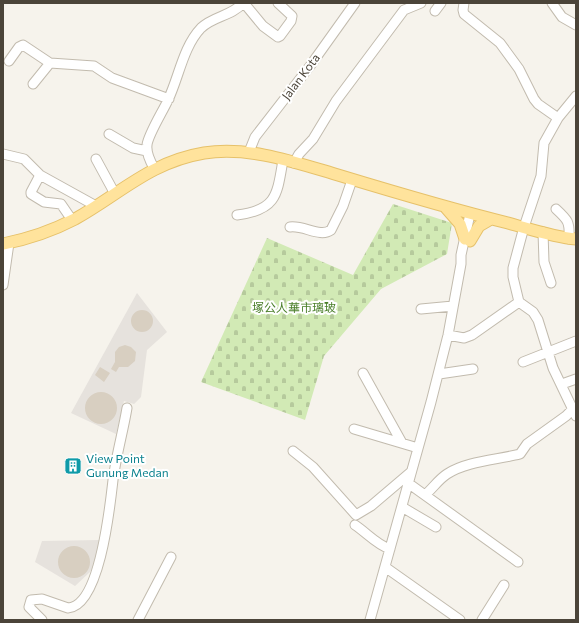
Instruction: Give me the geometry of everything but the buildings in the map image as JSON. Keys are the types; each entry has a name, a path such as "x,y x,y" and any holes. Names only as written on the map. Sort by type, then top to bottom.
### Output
{"main road":[{"path":"6,244 50,231 72,220 154,168 176,159 204,153 229,151 249,152 283,160 446,208 572,239"},
{"path":"446,208 460,224 467,240 479,226 490,219"}],"street":[{"path":"154,168 147,151 148,142 169,99 187,51 195,35 211,20 234,12 243,3 263,26 278,37 286,28 292,16 278,3"},
{"name":"Jalan Kota","path":"249,152 252,142 259,132 310,66 355,3"},
{"path":"294,163 299,154 313,139 336,101 402,12 407,8 421,3"},
{"path":"434,11 441,3"},
{"path":"464,3 464,14 500,43 519,69 534,99 538,104 558,118"},
{"path":"552,3 562,17 576,25"},
{"path":"9,61 19,47 23,45 50,63 94,66 112,78 169,99"},
{"path":"33,84 50,63"},
{"path":"426,494 446,475 453,471 479,463 520,454 527,444 566,416 574,413 562,384 553,368 538,320 530,309 519,302 514,286 513,272 524,227 541,176 544,144 558,118 576,96"},
{"path":"110,134 133,148 147,151"},
{"path":"3,154 24,159 40,175 96,206"},
{"path":"96,159 115,194"},
{"path":"238,215 260,210 268,206 278,188 283,160"},
{"path":"40,175 31,194 44,202 61,204 72,220"},
{"path":"290,228 301,226 323,233 332,230 344,206 352,180"},
{"path":"556,209 568,221 572,239"},
{"path":"370,620 448,335 462,261 465,256 473,214"},
{"path":"543,232 544,262 551,283"},
{"path":"3,285 6,244"},
{"path":"448,335 464,338 472,335 519,302"},
{"path":"421,309 453,306"},
{"path":"523,362 576,341"},
{"path":"438,374 474,370"},
{"path":"363,373 402,443"},
{"path":"562,384 576,379"},
{"path":"42,620 29,607 32,600 42,599 68,608 73,607 84,599 94,580 112,498 113,480 127,408"},
{"path":"354,429 418,448"},
{"path":"293,451 313,468 356,515 371,506 411,472"},
{"path":"408,483 426,494 518,562"},
{"path":"402,507 436,527"},
{"path":"355,525 373,538 378,544 390,549"},
{"path":"138,620 171,557"},
{"path":"385,567 460,620"},
{"path":"482,620 504,585"}],"shaded area":[{"path":"137,293 167,332 147,350 141,397 134,404 124,401 116,434 71,413"},
{"path":"99,540 96,561 90,572 75,586 35,562 42,541"}],"green space":[{"name":"塚公人華市璃玻","path":"393,204 452,223 447,254 381,289 324,356 305,420 201,382 267,238 353,275"}],"place":[{"name":"View Point Gunung Medan","path":"73,466"}]}
